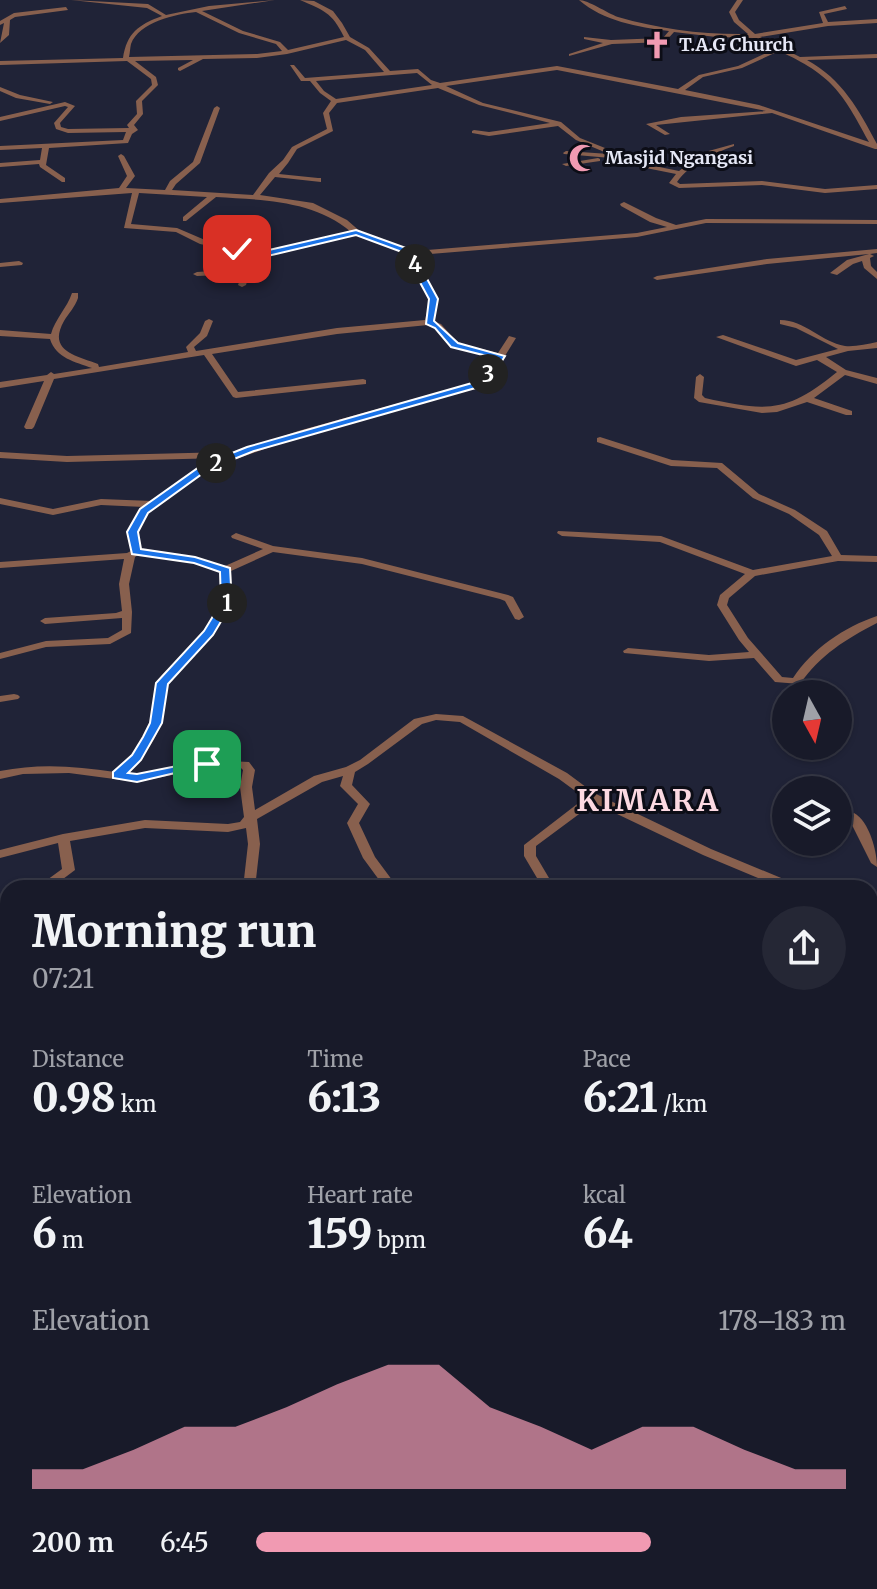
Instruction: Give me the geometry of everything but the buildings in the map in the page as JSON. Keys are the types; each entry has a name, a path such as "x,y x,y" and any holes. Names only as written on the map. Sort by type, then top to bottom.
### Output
{"street":[{"path":"74,0 148,6 163,15"},
{"path":"135,130 130,125 140,114 139,101 155,85 154,78 126,58 128,42 163,15 272,0"},
{"path":"303,0 319,4 336,15 347,38 367,49 388,73"},
{"path":"582,0 598,13 672,31 752,36 826,24 877,21"},
{"path":"740,0 733,8 733,19 752,36 802,58 827,75 842,90 875,148"},
{"path":"319,4 330,2"},
{"path":"826,24 821,13 845,8"},
{"path":"0,41 6,35 4,22 14,15 66,9"},
{"path":"194,10 241,32 278,43 287,52"},
{"path":"586,38 611,42 665,40 672,31"},
{"path":"0,63 287,52 347,38"},
{"path":"571,55 611,42"},
{"path":"680,91 701,76 737,68 782,48"},
{"path":"180,69 203,57 198,56"},
{"path":"802,58 877,56"},
{"path":"292,66 303,80 418,71 443,87 481,104 559,123 578,139 618,155 631,164 680,173"},
{"path":"312,80 335,101 557,68 726,99 780,113 875,148"},
{"path":"0,89 18,97 72,106 57,123 58,128 68,131 135,130"},
{"path":"724,116 726,99"},
{"path":"255,197 263,181 290,160 294,148 331,130 326,113 335,101"},
{"path":"0,119 65,104"},
{"path":"169,190 196,163 217,108"},
{"path":"667,134 649,124 780,113"},
{"path":"474,132 489,134 559,123"},
{"path":"0,148 126,142 129,133 135,130"},
{"path":"732,145 707,153 680,173 673,183 679,186 753,182 825,191 877,187"},
{"path":"41,159 46,146"},
{"path":"0,165 41,159 85,146"},
{"path":"566,153 618,155"},
{"path":"121,156 131,176 121,190"},
{"path":"566,164 589,162 604,156"},
{"path":"41,159 62,180"},
{"path":"272,175 318,180"},
{"path":"0,201 121,190 169,190 255,197 310,205 336,218 356,233 414,253 617,237 681,228 706,221 877,222"},
{"path":"136,190 127,226 177,230 203,242 255,256 356,233"},
{"path":"186,219 215,194"},
{"path":"624,204 666,225 681,228"},
{"path":"724,220 734,213"},
{"path":"834,273 850,262 877,252"},
{"path":"657,278 754,261 784,262 877,252"},
{"path":"414,253 415,264 434,299 429,322"},
{"path":"242,285 255,256"},
{"path":"866,258 867,266 877,277"},
{"path":"0,265 19,263"},
{"path":"197,274 246,271"},
{"path":"75,295 74,304 64,315 53,337 59,353 100,368"},
{"path":"193,354 190,347 204,334 209,321"},
{"path":"0,385 337,331 429,322 438,326 455,345 501,356"},
{"path":"783,322 803,327 823,343 847,349"},
{"path":"0,333 53,337"},
{"path":"720,337 782,361 803,363 847,349 877,345"},
{"path":"0,656 46,644 110,641 127,631 124,584 133,554 133,532 144,511 205,467 301,433 475,385 492,370 512,338"},
{"path":"207,353 236,395 363,382"},
{"path":"819,357 843,372 877,381"},
{"path":"700,377 697,396 745,410 771,411 810,400 843,372"},
{"path":"29,427 51,375"},
{"path":"810,400 849,413"},
{"path":"600,440 671,463 719,465 756,496 792,512 823,533 838,558"},
{"path":"0,455 67,459 236,455"},
{"path":"0,501 53,512 101,502 153,504"},
{"path":"562,533 661,539 752,573 838,558 877,559"},
{"path":"236,536 272,549 362,561 478,589 509,599 519,617"},
{"path":"0,565 133,554 195,560 226,570 272,549"},
{"path":"118,775 137,758 156,723 162,683 209,633 223,610 228,594 226,570"},
{"path":"752,573 724,597 722,605 756,655 779,680 796,682 821,651 877,619"},
{"path":"45,621 118,616 127,612"},
{"path":"628,651 709,658 756,655"},
{"path":"0,699 14,697"},
{"path":"0,854 63,838 156,823 244,825 250,818 318,779 350,770 418,721 436,717 474,723 594,797 707,852 774,880"},
{"path":"0,775 23,770 69,769 137,778 207,764 245,764 249,770 246,787 254,844 250,880"},
{"path":"350,770 346,786 364,804 353,823 358,838 387,880"},
{"path":"543,880 530,856 530,845 594,797"},
{"path":"854,817 877,863"},
{"path":"54,880 69,870 63,838"}],"place":[{"name":"T.A.G Church","path":"657,45"},
{"name":"Masjid Ngangasi","path":"583,158"}],"district":[{"name":"KIMARA","path":"648,801"}],"route":[{"path":"207,764 137,778 118,775 137,758 156,723 162,683 209,633 227,603 228,594 226,570 195,560 136,552 133,532 144,511 205,467 251,449 475,385 492,370 501,356 452,344 438,326 429,322 434,299 415,264 414,253 356,233 255,256 237,249"}]}
